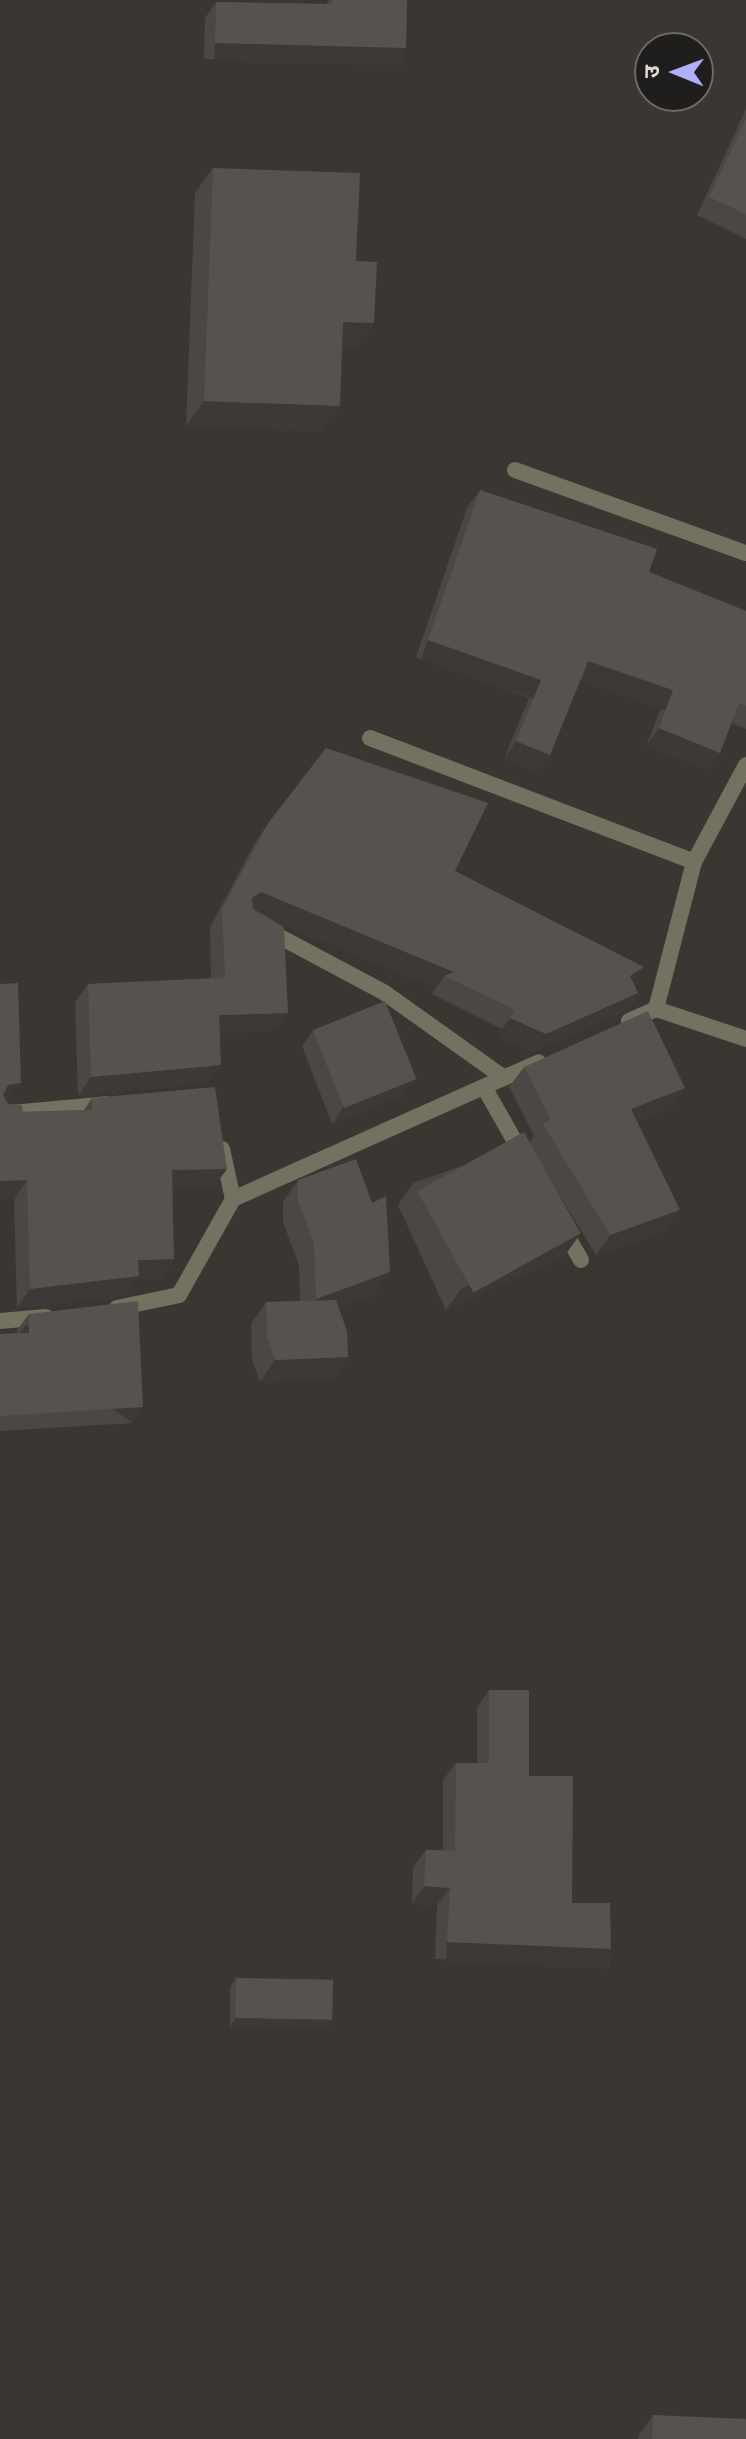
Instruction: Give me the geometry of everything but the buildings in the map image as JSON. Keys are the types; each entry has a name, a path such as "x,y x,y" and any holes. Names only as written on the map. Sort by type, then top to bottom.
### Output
{"street":[{"path":"515,470 746,553"},
{"path":"370,738 694,862"},
{"path":"656,1009 694,862 746,765"},
{"path":"249,921 385,993 504,1078"},
{"path":"614,1028 656,1009 746,1039"},
{"path":"99,1312 179,1295 233,1199 559,1053"},
{"path":"484,1087 529,1167"},
{"path":"0,1114 120,1103"},
{"path":"216,1124 233,1199"},
{"path":"551,1207 581,1260"},
{"path":"0,1321 71,1315"}]}
